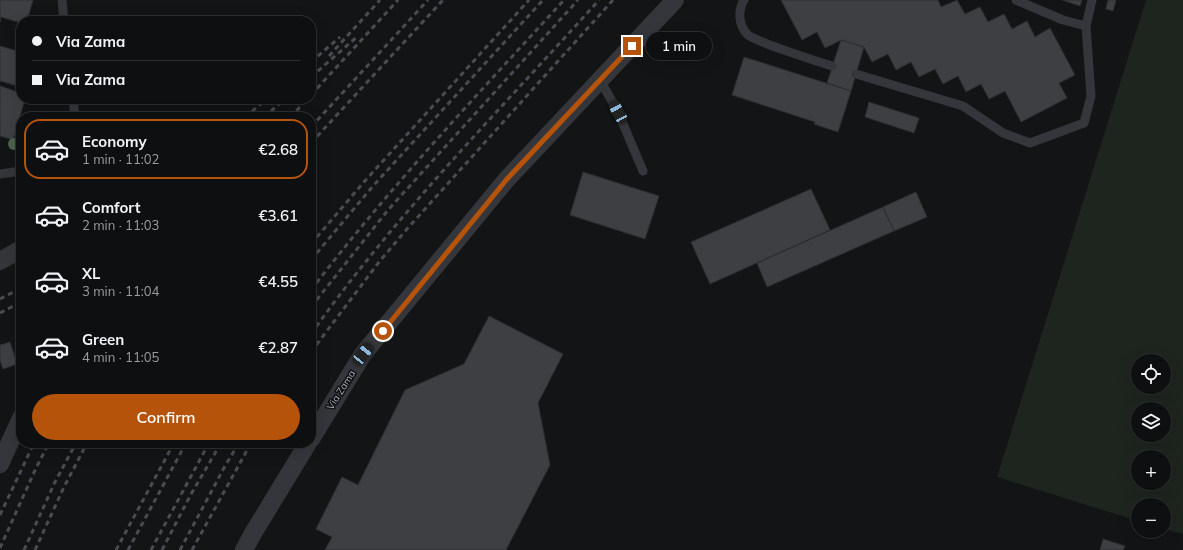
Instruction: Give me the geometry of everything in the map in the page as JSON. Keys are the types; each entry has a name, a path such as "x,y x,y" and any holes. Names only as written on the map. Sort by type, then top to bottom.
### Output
{"street":[{"name":"Via Zama","path":"316,431 368,348 507,179 675,0"},
{"path":"0,261 16,252"},
{"path":"0,464 16,429"},
{"path":"244,550 305,448"}],"lane":[{"path":"62,0 64,16"},
{"path":"744,0 740,7 740,22 747,35 832,66"},
{"path":"1016,0 1063,20 1086,26"},
{"path":"856,74 963,106 1003,133 1030,143 1084,123 1090,96 1086,26 1092,0"},
{"path":"600,80 618,112 643,171"},
{"path":"0,174 16,172"}],"shaded area":[{"path":"1146,0 1183,0 1183,534 1171,531 1171,498 1131,498 1131,519 997,477"}],"building":[{"path":"0,0 33,0 28,16 16,16 16,22 1,17 0,22"},
{"path":"781,0 938,0 941,7 957,0 965,14 980,7 988,22 1004,14 1012,29 1027,21 1035,37 1050,28 1075,75 1059,83 1067,98 1021,122 1005,91 989,99 981,84 966,92 958,76 943,84 935,69 919,77 911,62 896,70 888,54 872,62 864,47 841,40 825,48 817,32 802,40"},
{"path":"1062,0 1082,0 1080,6"},
{"path":"1108,0 1116,0 1113,11 1106,9"},
{"path":"841,40 864,47 851,91 827,83"},
{"path":"0,46 16,51 16,86 0,81"},
{"path":"744,57 851,91 838,132 814,124 815,122 732,95"},
{"path":"0,86 16,91 16,104 24,104 21,112 16,112 16,130 13,140 0,136"},
{"path":"869,102 919,118 914,133 865,117"},
{"path":"583,172 659,196 645,239 570,215"},
{"path":"811,189 830,230 710,284 691,242"},
{"path":"916,192 927,217 894,231 883,207"},
{"path":"883,207 894,231 767,287 757,263"},
{"path":"489,316 563,354 538,403 550,465 506,550 325,550 332,537 316,529 342,477 358,485 405,390 464,364"},
{"path":"10,342 16,364 3,369 0,360 0,345"},
{"path":"1103,539 1125,546 1123,550 1100,550"}],"railway":[{"path":"329,56 380,0"},
{"path":"316,90 398,0"},
{"path":"316,122 428,0"},
{"path":"316,138 443,0"},
{"path":"316,238 363,183 529,0"},
{"path":"316,254 373,186 543,0"},
{"path":"316,284 403,178 564,0"},
{"path":"316,301 388,210 578,0"},
{"path":"316,327 378,247 414,204 599,0"},
{"path":"316,345 379,262 407,229 613,0"},
{"path":"316,73 358,36"},
{"path":"316,58 340,37"},
{"path":"251,112 261,104"},
{"path":"270,112 279,104"},
{"path":"295,112 303,104"},
{"path":"0,299 16,291"},
{"path":"0,313 16,305"},
{"path":"0,515 32,448"},
{"path":"0,548 46,448"},
{"path":"24,550 55,482 73,448"},
{"path":"35,550 64,487 84,448"},
{"path":"116,550 171,448"},
{"path":"128,550 183,448"},
{"path":"151,550 206,448"},
{"path":"162,550 190,496 218,448"},
{"path":"180,550 236,448"},
{"path":"192,550 248,448"}],"route":[{"path":"383,331 507,179 632,46"}]}
